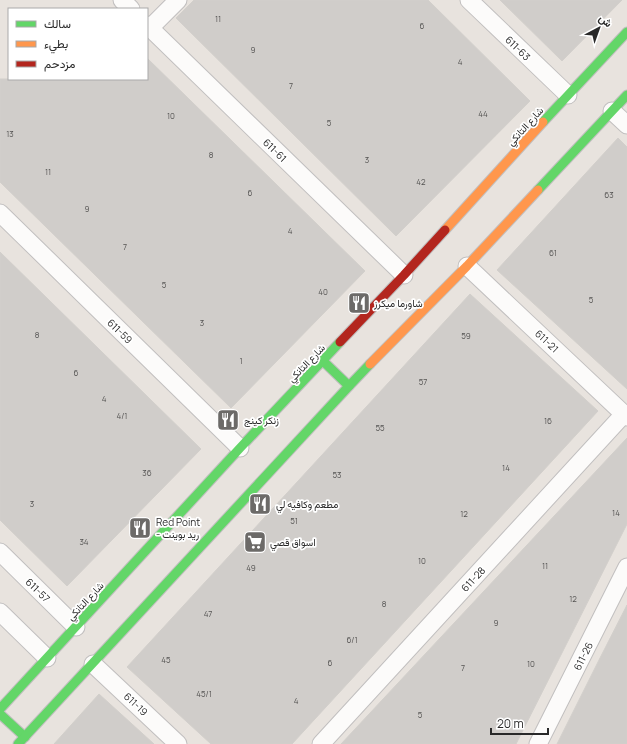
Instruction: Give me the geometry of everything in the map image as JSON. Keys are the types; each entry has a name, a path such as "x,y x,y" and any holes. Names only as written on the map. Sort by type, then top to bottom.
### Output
{"street":[{"path":"122,0 130,8"},
{"path":"149,27 178,0"},
{"name":"611-63","path":"468,0 568,95"},
{"name":"611-61","path":"149,27 404,275"},
{"name":"شارع التانكي","path":"0,709 240,448 404,275 627,32"},
{"path":"18,744 349,386 466,266 627,95"},
{"path":"612,111 627,126"},
{"name":"611-59","path":"0,213 240,448"},
{"name":"611-21","path":"466,266 626,416"},
{"path":"323,361 349,386"},
{"name":"611-28","path":"321,744 626,416"},
{"name":"611-57","path":"0,552 76,627"},
{"name":"611-26","path":"538,744 627,567"},
{"path":"0,612 47,658"},
{"name":"611-19","path":"93,664 178,744"},
{"path":"0,714 25,737"}],"building":[{"path":"194,0 428,0 530,101 396,236 176,18"},
{"path":"500,0 622,0 562,61"},
{"path":"148,59 365,271 231,408 0,182 0,79 148,80"},
{"path":"618,138 627,147 627,389 497,270"},
{"path":"0,252 201,449 67,586 0,520"},
{"path":"470,294 598,411 292,744 211,744 127,667"},
{"path":"627,438 627,524 516,744 341,744"},
{"path":"627,605 627,744 557,744 599,660"},
{"path":"99,694 154,744 54,744"}],"traffic: fast":[{"path":"543,122 627,32"},
{"path":"538,190 627,95"},
{"path":"0,709 240,448 340,342"},
{"path":"323,361 349,386"},
{"path":"18,744 370,364"},
{"path":"0,714 25,737"}],"traffic: slow":[{"path":"445,230 543,122"},
{"path":"370,364 467,266 538,190"}],"traffic: jam":[{"path":"340,342 445,230"}],"place":[{"name":"شاورما ميكرز","path":"359,303"},
{"name":"زنكر كينج","path":"228,420"},
{"name":"مطعم وكافيه لي","path":"260,504"},
{"name":"Red Point - ريد بوينت","path":"140,528"},
{"name":"اسواق قصي","path":"255,542"}]}
